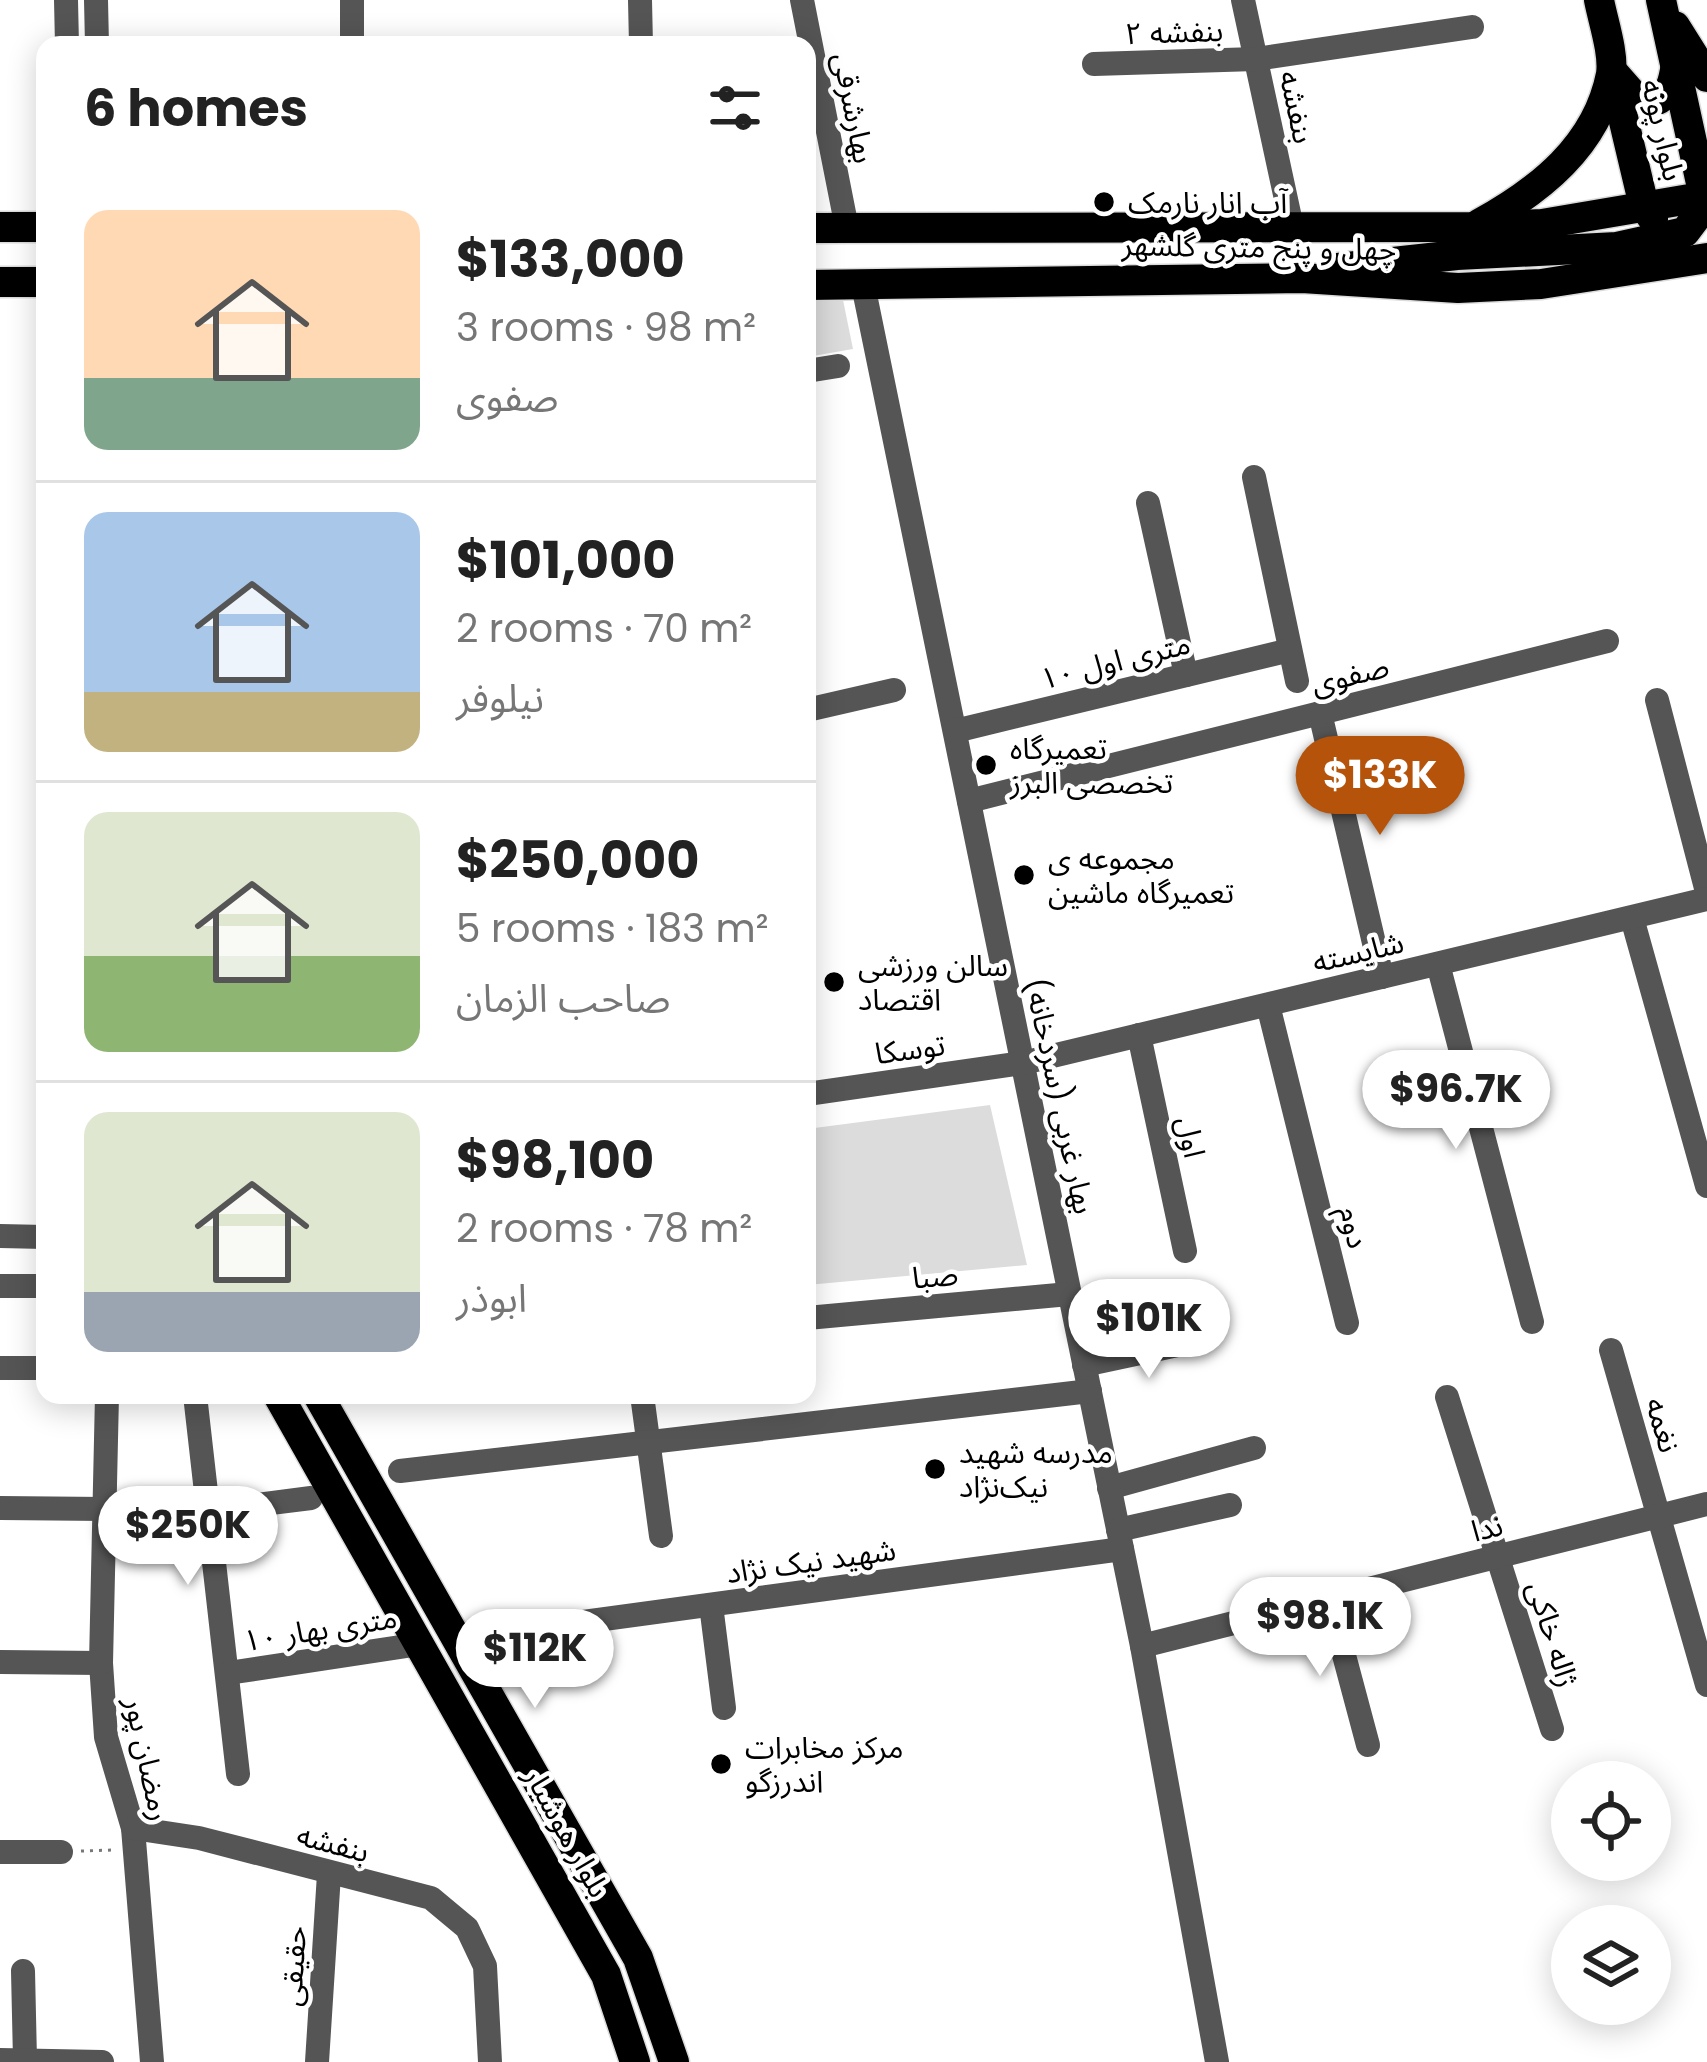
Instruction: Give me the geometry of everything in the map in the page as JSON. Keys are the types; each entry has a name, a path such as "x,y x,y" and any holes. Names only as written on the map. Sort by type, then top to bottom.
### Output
{"main road":[{"name":"بلوار پونه","path":"1599,0 1644,206"},
{"name":"بلوار پونه","path":"1662,3 1706,197"},
{"path":"1662,3 1707,77"},
{"path":"1612,71 1634,96 1652,103 1664,98 1672,85 1676,64"},
{"name":"بلوار پونه","path":"1472,227 1517,203 1562,166 1584,137 1612,71"},
{"name":"چهل و پنج متری گلشهر","path":"816,228 1472,227 1542,224 1706,197"},
{"path":"1696,236 1706,197"},
{"path":"1644,206 1656,224 1696,236"},
{"path":"1612,212 1619,216 1624,232 1616,247"},
{"path":"0,227 36,227"},
{"path":"1303,278 1354,264 1616,247 1696,236"},
{"name":"چهل و پنج متری گلشهر","path":"816,285 1303,278 1458,287 1541,284 1707,258"},
{"path":"0,282 36,282"},
{"name":"بلوار هوشیار","path":"283,1404 606,1975 635,2062"},
{"name":"بلوار هوشیار","path":"323,1404 638,1958 674,2062"},
{"path":"425,1653 453,1662 460,1646"},
{"path":"466,1726 479,1712 498,1712"}],"street":[{"path":"66,0 67,36"},
{"path":"96,0 97,36"},
{"path":"352,0 352,36"},
{"path":"640,0 641,36"},
{"name":"بهارشرقی","path":"802,0 809,36"},
{"name":"بنفشه","path":"1243,0 1292,227"},
{"name":"بنفشه ۲","path":"1094,64 1256,59 1472,27"},
{"name":"بهارشرقی","path":"816,71 847,228"},
{"name":"بهار غربی (سردخانه)","path":"863,285 1142,1646 1216,2062"},
{"path":"816,370 838,366"},
{"path":"1254,477 1297,681"},
{"path":"1148,503 1186,675"},
{"name":"صفوی","path":"969,801 1607,641"},
{"name":"۱۰ متری اول","path":"955,731 1290,650"},
{"path":"816,708 894,690"},
{"path":"1657,700 1707,896"},
{"path":"1319,713 1382,977"},
{"name":"شایسته","path":"1022,1063 1632,918 1707,896"},
{"path":"1632,918 1707,1186"},
{"path":"1438,964 1532,1322"},
{"name":"دوم","path":"1268,1005 1347,1323"},
{"name":"اول","path":"1138,1035 1184,1252"},
{"name":"توسکا","path":"816,1093 1022,1063"},
{"path":"0,1236 36,1237"},
{"path":"0,1286 36,1286"},
{"name":"صبا","path":"816,1317 1070,1294"},
{"path":"1084,1364 1201,1340"},
{"name":"نغمه","path":"1611,1350 1707,1685"},
{"path":"0,1368 36,1368"},
{"path":"400,1471 1090,1391"},
{"name":"ژاله خاکی","path":"1448,1397 1552,1729"},
{"name":"رمضان پور","path":"107,1404 100,1663 106,1737 134,1839 152,2062"},
{"path":"196,1404 238,1774"},
{"path":"643,1404 661,1536"},
{"path":"1109,1488 1254,1448"},
{"path":"209,1511 311,1498"},
{"name":"ندا","path":"1142,1646 1707,1504"},
{"name":"شهید نیک نژاد","path":"508,1632 1120,1540 1230,1505"},
{"path":"0,1508 105,1508"},
{"path":"1329,1599 1368,1744"},
{"path":"711,1605 724,1708"},
{"name":"۱۰ متری بهار","path":"228,1673 425,1653"},
{"path":"0,1662 100,1663"},
{"name":"بنفشه","path":"134,1839 199,1838 431,1898 467,1928 485,1966 490,2062"},
{"path":"0,1852 61,1852"},
{"name":"حقیقی","path":"317,2062 329,1874"},
{"path":"23,1972 11,2061 102,2062"}],"path":[{"path":"61,1852 134,1839"}],"shaded area":[{"path":"816,300 843,300 853,349 816,355"},
{"path":"990,1105 1027,1265 816,1284 816,1128"}],"place":[{"name":"آب انار نارمک","path":"1104,202"},
{"name":"تعمیرگاه تخصصی البرز","path":"986,765"},
{"name":"مجموعه ی تعمیرگاه ماشین","path":"1024,875"},
{"name":"سالن ورزشی اقتصاد","path":"834,982"},
{"name":"مدرسه شهید نیک‌نژاد","path":"935,1469"},
{"name":"مرکز مخابرات اندرزگو","path":"721,1764"}]}
